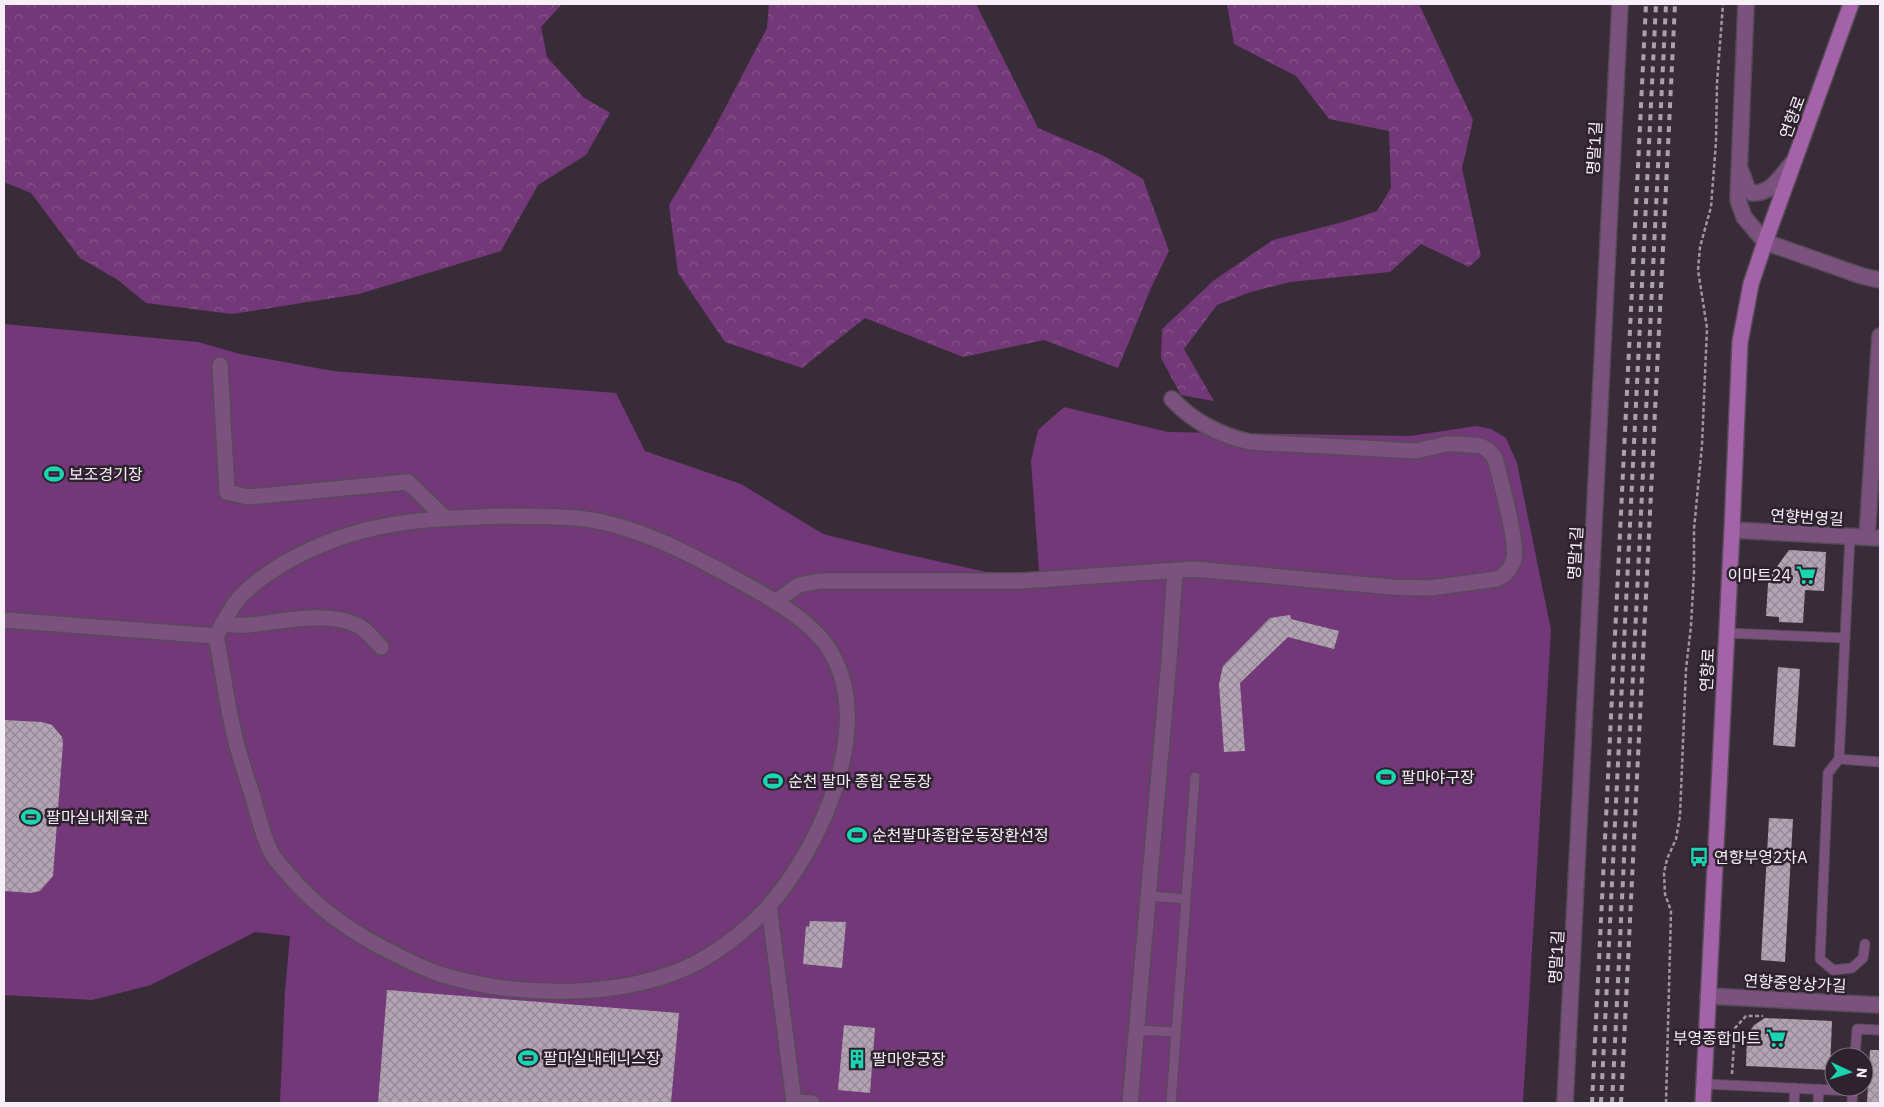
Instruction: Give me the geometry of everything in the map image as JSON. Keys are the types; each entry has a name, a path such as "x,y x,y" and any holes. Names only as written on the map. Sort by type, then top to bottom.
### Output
{"main road":[{"name":"연향로","path":"1703,1103 1740,342 1751,284 1851,4"}],"street":[{"name":"명말1길","path":"1565,1103 1620,4"},
{"path":"1746,4 1738,200 1740,209 1744,217 1765,242 1862,276 1880,280"},
{"path":"1739,166 1747,188 1752,193 1760,193 1778,182 1796,158"},
{"path":"1874,538 1880,336"},
{"path":"220,365 227,492 248,498 408,482 445,518"},
{"path":"774,602 799,585 820,582 1022,581 1175,570 1216,570 1323,582 1430,588 1497,579 1505,576 1514,557 1512,534 1495,458 1488,450 1481,446 1446,444 1416,451 1250,442 1229,438 1181,410 1172,399"},
{"path":"505,516 576,518 603,522 662,542 718,570 774,602 812,628 823,640 833,656 847,696 846,738 836,788 808,852 769,906 710,956 658,979 619,987 568,991 529,990 483,984 443,975 379,947 330,916 306,896 272,853 260,822 236,740 219,630 235,603 252,585 273,570 308,550 336,538 402,522 505,516"},
{"name":"연향번영길","path":"1732,530 1874,538"},
{"path":"1130,1103 1138,1030 1175,570"},
{"path":"4,620 219,630 298,619 336,619 348,622 364,630 381,648"},
{"path":"769,906 794,1102 812,1103"},
{"name":"연향중앙상가길","path":"1708,996 1880,1005"}],"lane":[{"path":"1850,536 1839,759 1828,773 1820,959 1833,970 1852,968 1863,958 1865,944"},
{"path":"1726,632 1845,638"},
{"path":"1839,759 1880,762"},
{"path":"1171,1103 1195,777"},
{"path":"1149,896 1186,899"},
{"path":"1856,1047 1857,1029 1880,1030"},
{"path":"1138,1030 1176,1032"},
{"path":"1704,1084 1824,1089"},
{"path":"1794,1088 1794,1103"},
{"path":"1818,1103 1819,1089"}],"path":[{"path":"1666,1103 1671,911 1665,894 1664,873 1667,859 1676,839 1680,816 1686,669 1691,626 1694,529 1702,445 1707,328 1698,270 1700,247 1712,207 1717,82 1723,4"},
{"path":"1732,1085 1734,1028 1746,1016 1763,1016"}],"green space":[{"path":"4,4 562,4 541,27 547,57 583,97 610,113 586,155 538,185 501,251 359,294 232,314 146,303 118,280 80,258 31,193 4,182"},
{"path":"769,4 976,4 1038,128 1104,156 1143,179 1169,251 1151,288 1118,368 1044,340 963,357 865,318 802,368 725,342 678,273 669,205 713,131 767,28"},
{"path":"1227,4 1419,4 1473,120 1462,168 1481,256 1469,267 1421,244 1390,272 1290,282 1251,292 1217,305 1184,349 1214,401 1181,395 1161,358 1162,329 1213,281 1273,240 1377,211 1391,188 1389,131 1329,119 1296,76 1234,44"},
{"name":"순천 팔마 종합 운동장","path":"4,324 198,342 240,354 333,371 616,393 645,451 741,484 823,534 1009,577 1039,571 1031,461 1038,430 1064,407 1168,432 1410,436 1476,426 1491,429 1506,438 1517,463 1551,630 1523,1103 280,1103 285,991 290,936 255,932 151,985 92,1000 4,995"}],"building":[{"path":"1789,550 1826,552 1824,591 1805,590 1803,623 1779,622 1779,617 1766,616 1769,568 1776,568"},
{"path":"1290,615 1291,619 1339,631 1334,649 1288,637 1240,683 1245,751 1224,752 1219,684 1223,666 1270,618"},
{"path":"1778,667 1800,669 1795,747 1773,745"},
{"name":"팔마실내체육관","path":"4,720 42,722 52,725 62,737 63,743 53,876 40,891 31,893 4,891"},
{"path":"1769,818 1793,819 1785,962 1761,960"},
{"path":"810,921 846,922 842,968 803,964 806,926 809,927"},
{"name":"팔마실내테니스장","path":"387,990 679,1013 671,1103 378,1103"},
{"path":"1765,1018 1832,1021 1831,1047 1824,1047 1824,1070 1746,1066 1747,1035 1754,1025"},
{"name":"팔마양궁장","path":"844,1025 875,1028 870,1093 838,1090"},
{"path":"1874,1050 1880,1050 1880,1103 1867,1103 1867,1097 1874,1097"}],"railway":[{"path":"1592,1103 1646,4"},
{"path":"1601,1103 1656,4"},
{"path":"1612,1103 1666,4"},
{"path":"1621,1103 1675,4"}],"place":[{"name":"보조경기장","path":"54,474"},
{"name":"이마트24","path":"1806,575"},
{"name":"팔마야구장","path":"1386,777"},
{"name":"순천 팔마 종합 운동장","path":"773,781"},
{"name":"팔마실내체육관","path":"31,817"},
{"name":"순천팔마종합운동장환선정","path":"857,835"},
{"name":"연향부영2차A","path":"1699,857"},
{"name":"부영종합마트","path":"1776,1038"},
{"name":"팔마실내테니스장","path":"528,1058"},
{"name":"팔마양궁장","path":"857,1059"}]}
